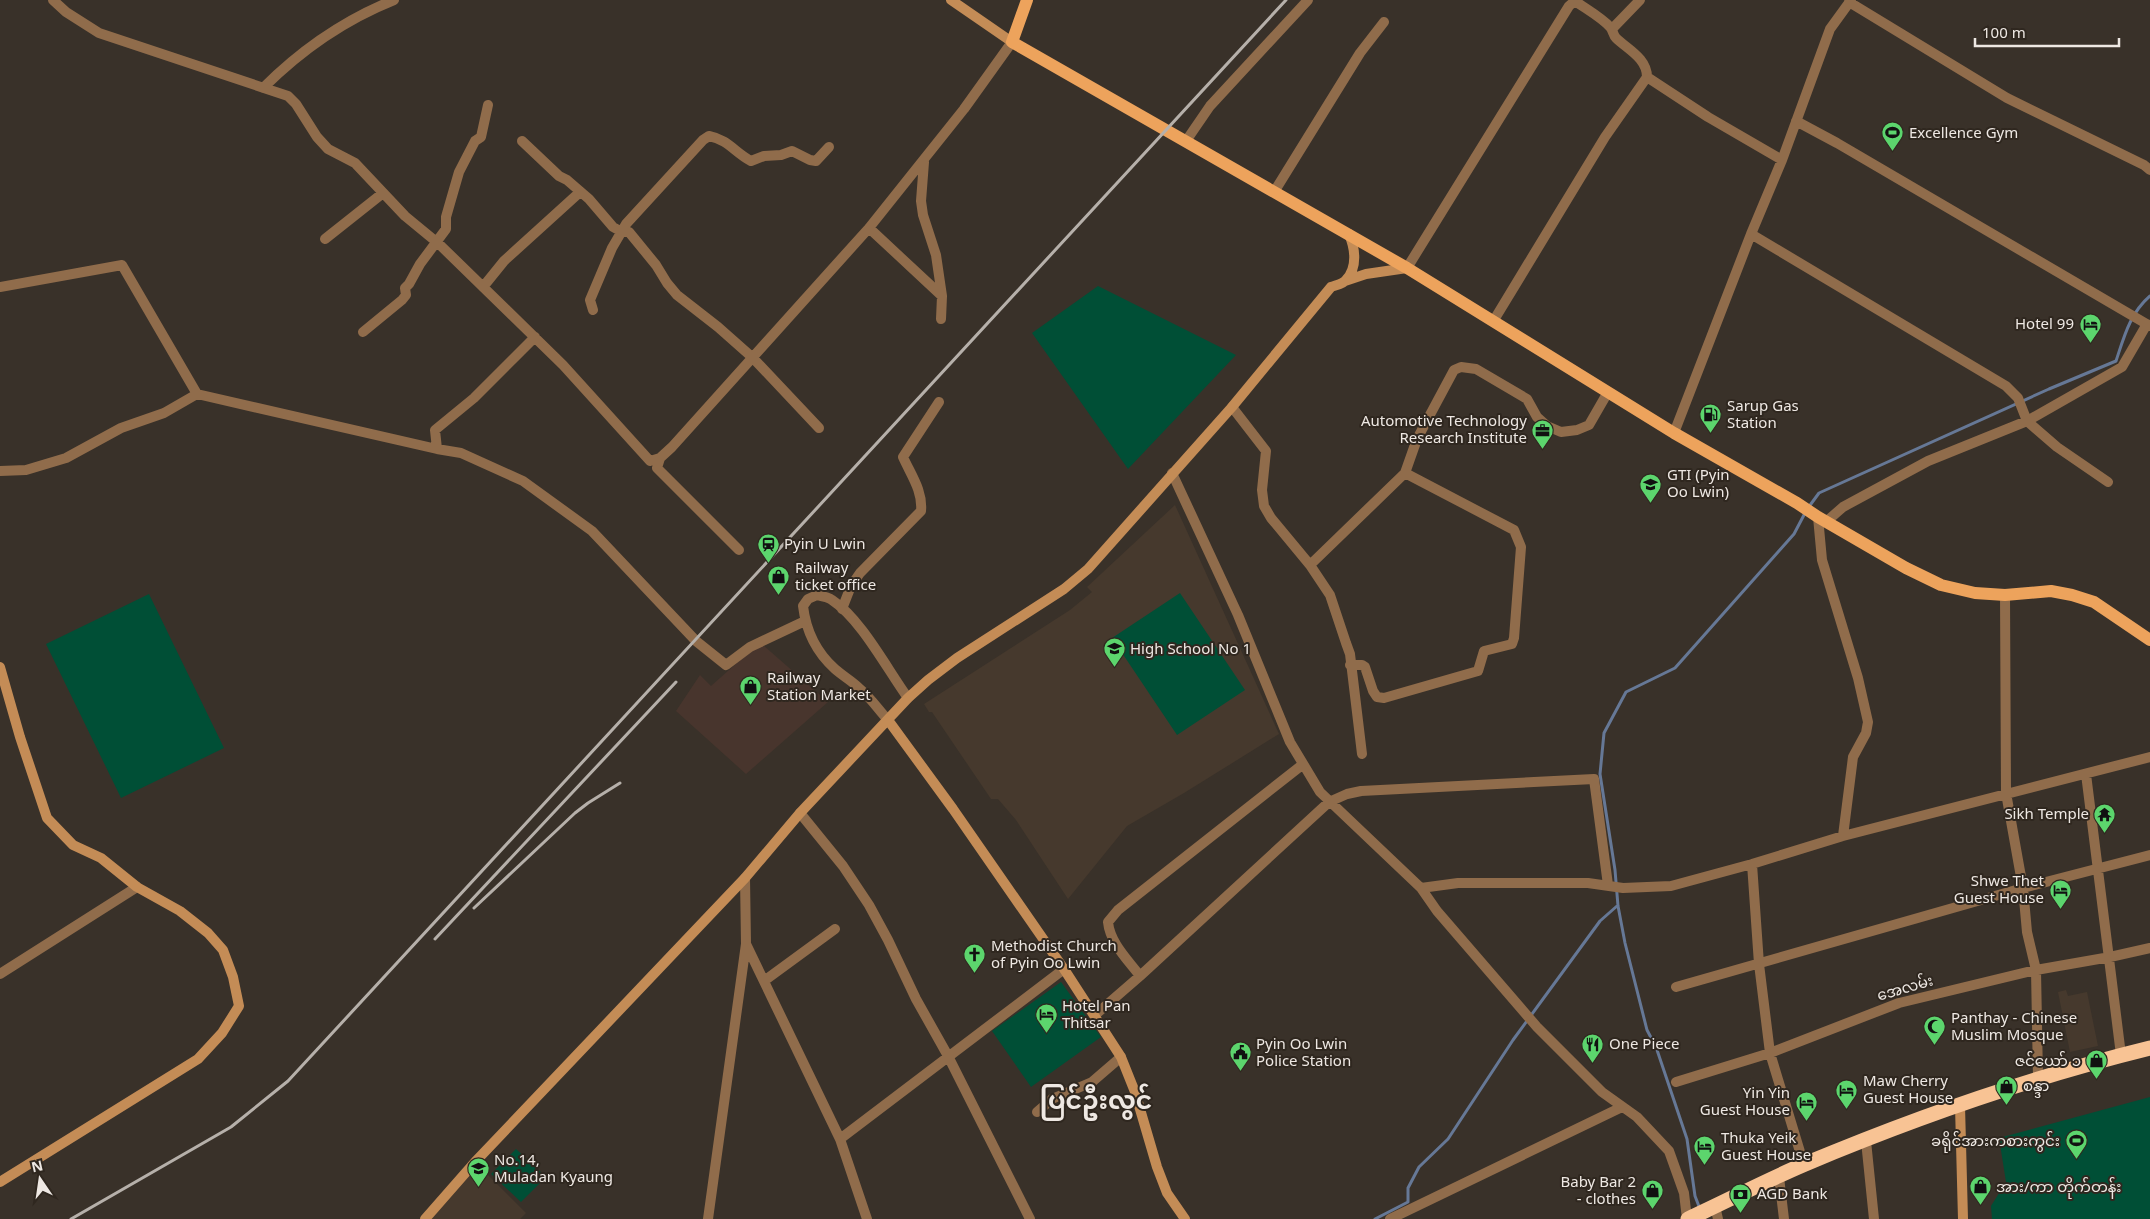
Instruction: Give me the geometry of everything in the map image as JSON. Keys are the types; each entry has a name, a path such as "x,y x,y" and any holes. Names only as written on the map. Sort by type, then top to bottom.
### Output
{"highway":[{"path":"1702,1215 1804,1165 1927,1115 1960,1106 2038,1078 2150,1048"}],"main road":[{"path":"1027,0 1012,42 1349,233 1494,320 1674,433 1906,568 1941,585 1975,592 2005,595 2051,591 2072,595 2094,602 2131,625 2150,640"}],"street":[{"path":"53,0 66,12 99,33 288,96 296,104 328,149 355,163 405,216 437,242 563,365 650,461 660,458 753,358 869,228 924,161 998,64 1012,42 952,0"},
{"path":"263,88 278,73 337,28 355,16 394,0"},
{"path":"1186,141 1210,106 1308,0"},
{"path":"1612,29 1640,0"},
{"path":"424,1219 481,1155 745,878 800,813 908,698 957,658 1064,589 1088,569 1232,407 1331,288 1366,274 1407,268 1569,6 1575,1 1612,29 1614,36 1632,50 1647,70 1647,77 1605,137 1494,320"},
{"path":"1674,433 1751,234 1782,160 1830,29 1850,1 2007,98 2144,165 2150,170"},
{"path":"1274,192 1360,53 1384,22"},
{"path":"1647,77 1708,117 1782,160"},
{"path":"363,332 406,295 405,288 446,228 446,217 459,172 475,141 481,136 488,105"},
{"path":"1796,122 1837,143 2146,323 2122,367 2027,420 1928,462 1843,507 1815,514 1822,560 1858,678 1868,722 1866,733 1852,757 1843,836"},
{"path":"593,310 590,300 612,248 626,224 692,151 709,136 719,138 732,145 750,161 764,156 781,155 792,151 816,161 829,148"},
{"path":"522,140 552,170 580,192 613,227 622,232 630,232 677,295 718,327 753,358 819,428"},
{"path":"924,161 921,201 923,215 936,255 942,296 941,319"},
{"path":"483,287 504,261 580,192"},
{"path":"326,239 383,193"},
{"path":"869,228 942,296"},
{"path":"1346,281 1353,268 1355,248 1349,233"},
{"path":"1751,234 2006,386 2018,398 2027,420 2057,447 2108,482"},
{"path":"0,287 122,265 196,394"},
{"path":"437,449 435,430 474,398 534,338"},
{"path":"1310,565 1405,472 1417,439 1454,370 1461,367 1476,369 1527,399 1531,403 1537,418 1547,426 1561,432 1577,430 1589,425 1608,392"},
{"path":"0,471 26,470 66,458 121,428 164,413 196,394 461,453 523,481 592,532 696,641 726,665 750,646 804,620"},
{"path":"842,609 851,586 860,573 921,512 922,501 919,490 903,457 939,402"},
{"path":"1232,407 1266,451 1262,490 1264,506 1271,518 1310,565 1330,595 1346,643 1362,754"},
{"path":"660,458 658,468 739,550"},
{"path":"1350,665 1366,667 1373,691 1377,697 1384,698 1478,671 1484,651 1512,644 1514,638 1521,547 1514,530 1405,472"},
{"path":"1172,473 1238,615 1290,742 1302,765 1320,792 1421,888 1437,911 1529,1018 1602,1092 1637,1117 1670,1151 1684,1193 1702,1215"},
{"path":"908,698 888,671 872,644 831,598 817,595 808,599 803,606 804,620 808,634 817,650 834,669 859,688 888,720 953,809 1095,1014 1121,1057 1135,1092 1157,1167 1167,1193 1185,1219"},
{"path":"2005,595 2006,793 2023,888 2027,932 2036,970 2038,1078"},
{"path":"0,667 20,737 47,818 74,845 101,858 138,887 180,911 208,933 223,950 233,977 239,1006 222,1033 198,1059 0,1182"},
{"path":"1421,888 1458,883 1588,883 1623,888 1671,886 1843,836 2150,757"},
{"path":"1140,976 1115,942 1109,931 1108,922 1118,910 1302,765"},
{"path":"2086,774 2121,1056"},
{"path":"1095,1014 1140,976 1329,802 1347,794 1361,791 1594,778 1609,885"},
{"path":"800,813 843,866 869,905 1030,1219"},
{"path":"1676,987 2023,888 2150,855"},
{"path":"1752,864 1759,964 1770,1053 1804,1165"},
{"path":"708,1219 746,944 745,878"},
{"path":"0,974 138,887"},
{"path":"764,981 834,929"},
{"path":"746,944 840,1139 867,1219"},
{"name":"အေလမ်း","path":"1676,1082 1770,1053 1899,1003 2036,970 2150,948"},
{"path":"840,1139 1064,969"},
{"path":"1037,1112 1052,1099 1092,1082 1121,1057"},
{"path":"1960,1106 1963,1219"},
{"path":"1390,1219 1622,1107"},
{"path":"1866,1141 1874,1219"},
{"path":"1779,1177 1784,1219"}],"shaded area":[{"name":"High School No 1","path":"1175,505 1279,734 1127,826 1068,899 1016,820 998,799 991,799 932,712 929,712 924,704 1070,610 1092,592 1087,587"},
{"name":"Railway Station Market","path":"763,645 828,702 746,774 676,711 700,675 711,686 756,646"},
{"path":"2066,990 2068,996 2087,992 2098,1046 2070,1052 2058,992"},
{"name":"No.14, Muladan Kyaung","path":"477,1164 526,1213 520,1219 428,1219"}],"green space":[{"path":"1098,286 1236,355 1128,469 1032,333"},
{"path":"1180,593 1245,690 1177,735 1112,638"},
{"path":"149,594 224,748 121,798 46,644"},
{"name":"Hotel Pan Thitsar","path":"1061,982 1101,1037 1031,1087 992,1031"},
{"name":"ခရိုင်အားကစားကွင်း","path":"2150,1097 2150,1219 1992,1219 1991,1206 2006,1182 1999,1138"},
{"path":"516,1149 546,1177 521,1202 491,1174"}],"waterway":[{"path":"1808,508 1819,493 2049,389 2116,361 2125,334 2137,310 2150,296"},
{"path":"1700,1209 1695,1196 1687,1139 1656,1047 1647,1030 1625,943 1618,906 1615,870 1600,774 1604,733 1626,692 1675,668 1794,534 1805,513"},
{"path":"1375,1219 1408,1202 1408,1188 1419,1167 1448,1139 1513,1040 1600,921 1617,906"}],"railway":[{"path":"71,1219 231,1127 288,1081 1286,0"},
{"path":"435,939 676,682"},
{"path":"474,908 575,813 620,783"}],"place":[{"name":"Excellence Gym","path":"1893,152"},
{"name":"Hotel 99","path":"2090,343"},
{"name":"Sarup Gas Station","path":"1711,434"},
{"name":"Automotive Technology Research Institute","path":"1543,449"},
{"name":"GTI (Pyin Oo Lwin)","path":"1651,503"},
{"name":"Pyin U Lwin","path":"768,563"},
{"name":"Railway ticket office","path":"779,596"},
{"name":"High School No 1","path":"1114,668"},
{"name":"Railway Station Market","path":"751,706"},
{"name":"Sikh Temple","path":"2105,833"},
{"name":"Shwe Thet Guest House","path":"2060,909"},
{"name":"Methodist Church of Pyin Oo Lwin","path":"975,974"},
{"name":"Hotel Pan Thitsar","path":"1046,1034"},
{"name":"Panthay - Chinese Muslim Mosque","path":"1935,1046"},
{"name":"One Piece","path":"1593,1063"},
{"name":"Pyin Oo Lwin Police Station","path":"1240,1072"},
{"name":"ဇင်ယော် ၁","path":"2097,1080"},
{"name":"စန္ဒာ","path":"2007,1105"},
{"name":"Maw Cherry Guest House","path":"1847,1109"},
{"name":"Yin Yin Guest House","path":"1806,1121"},
{"name":"ခရိုင်အားကစားကွင်း","path":"2076,1160"},
{"name":"Thuka Yeik Guest House","path":"1705,1166"},
{"name":"No.14, Muladan Kyaung","path":"478,1188"},
{"name":"အား/ကာ တိုက်တန်း","path":"1980,1206"},
{"name":"Baby Bar 2 - clothes","path":"1652,1210"},
{"name":"AGD Bank","path":"1741,1213"}],"district":[{"name":"ပြင်ဦးလွင်","path":"1096,1100"}]}
